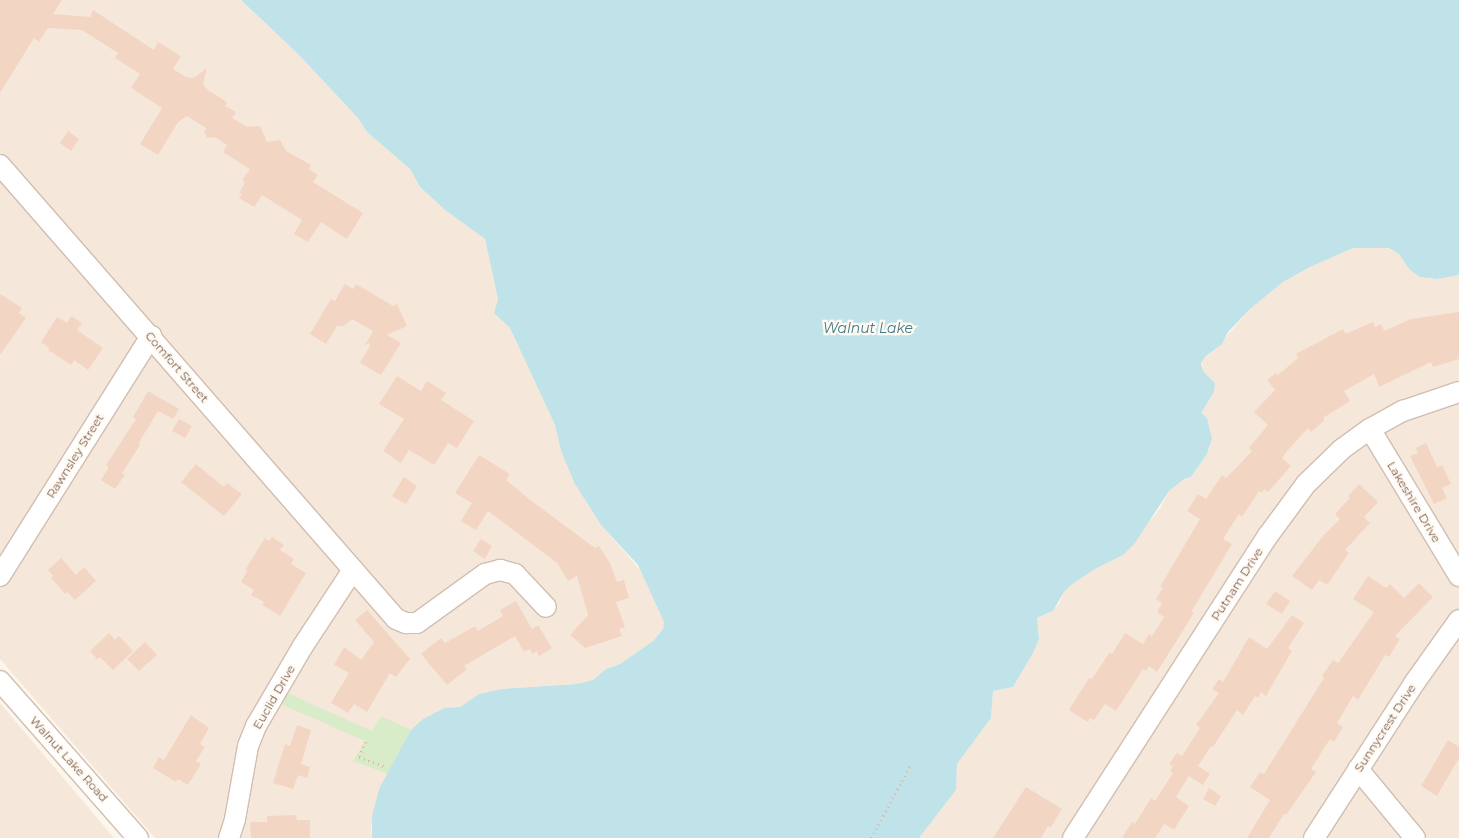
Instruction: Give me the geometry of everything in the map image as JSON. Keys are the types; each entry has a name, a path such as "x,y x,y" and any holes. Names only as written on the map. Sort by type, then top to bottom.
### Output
{"street":[{"name":"Comfort Street","path":"0,164 396,619 417,623 485,574 500,570 515,574 546,608"},
{"name":"Rawnsley Street","path":"0,576 150,336"},
{"name":"Putnam Drive","path":"1073,838 1291,502 1333,457 1370,429 1403,411 1459,392"},
{"name":"Lakeshire Drive","path":"1370,429 1459,576"},
{"name":"Euclid Drive","path":"229,838 235,819 248,746 256,726 303,646 354,570"},
{"name":"Sunnycrest Drive","path":"1314,838 1358,769 1459,620"},
{"name":"Walnut Lake Road","path":"0,681 138,838"},
{"path":"1358,769 1415,838"}],"path":[{"path":"366,742 360,757 384,766"},
{"path":"871,838 911,764"}],"shaded area":[{"path":"0,0 241,0 298,54 358,118 367,132 410,169 420,187 445,210 485,239 498,299 494,313 510,328 555,425 561,451 586,502 601,525 641,571 664,622 663,629 653,641 620,664 606,669 593,680 577,684 502,689 479,694 460,707 444,708 423,719 379,789 371,827 372,838 155,838 0,659"},
{"path":"1384,247 1399,254 1409,269 1431,279 1459,275 1459,838 919,838 956,790 957,764 991,718 993,691 1013,687 1033,653 1039,635 1037,618 1050,613 1059,604 1064,592 1071,585 1095,569 1123,555 1161,507 1169,491 1184,479 1191,477 1207,454 1210,447 1201,413 1214,392 1215,383 1203,371 1202,360 1215,350 1250,309 1283,282 1310,267 1353,248"},
{"path":"0,703 114,838 0,838"}],"green space":[{"path":"283,691 372,731 381,716 411,730 388,774 353,761 365,741 276,702"}],"water":[{"name":"Walnut Lake","path":"241,0 1459,0 1459,275 1437,279 1420,277 1409,269 1399,254 1388,248 1353,248 1310,267 1283,282 1250,309 1228,332 1222,344 1205,357 1201,363 1203,371 1215,383 1214,392 1201,413 1207,418 1212,439 1207,454 1191,477 1184,479 1169,491 1135,543 1123,555 1095,569 1071,585 1064,592 1053,611 1037,618 1039,639 1033,653 1013,687 993,691 991,718 957,764 956,790 919,838 372,838 372,816 379,789 411,730 423,719 444,708 460,707 479,694 502,689 577,684 593,680 606,669 620,664 653,641 663,629 664,622 638,565 601,525 575,484 561,451 555,425 510,328 494,313 498,299 485,239 445,210 420,187 410,169 367,132 358,118 298,54"}],"building":[{"path":"0,0 62,0 53,14 90,17 93,10 154,50 158,42 181,56 173,69 186,77 194,78 207,68 203,84 208,90 227,102 225,106 236,112 232,118 247,127 260,126 267,142 280,140 286,151 311,165 309,169 318,175 313,182 363,213 347,239 321,222 308,242 294,234 302,220 262,195 254,207 239,198 242,194 239,193 245,182 242,180 250,169 223,152 227,145 215,137 207,138 204,131 206,128 187,116 178,122 158,155 140,144 162,108 131,88 140,74 115,58 118,53 82,30 48,28 39,42 34,38 0,93"},
{"path":"68,131 79,139 71,151 60,143"},
{"path":"345,284 353,289 356,284 393,306 397,304 407,326 387,335 401,343 381,375 360,363 370,346 369,343 365,345 373,331 352,319 344,326 337,326 326,344 310,334 331,299 335,301"},
{"path":"0,294 22,308 19,313 26,318 0,355"},
{"path":"1459,312 1459,359 1433,367 1431,362 1379,387 1374,374 1344,391 1350,401 1323,418 1325,420 1311,432 1308,428 1287,451 1282,458 1291,466 1268,492 1265,489 1261,493 1259,491 1242,517 1239,514 1223,539 1232,544 1191,612 1194,613 1157,672 1149,666 1146,671 1143,669 1116,711 1105,704 1094,720 1090,718 1088,722 1069,710 1089,678 1092,679 1109,653 1112,654 1125,633 1143,644 1149,634 1152,636 1164,617 1157,612 1162,603 1156,599 1163,588 1160,587 1200,519 1187,511 1198,494 1206,499 1222,475 1226,478 1239,465 1252,451 1249,448 1268,425 1254,412 1275,390 1267,380 1276,373 1278,375 1298,358 1296,354 1343,329 1346,334 1373,322 1375,327 1381,324 1384,331 1411,319"},
{"path":"71,316 82,323 77,330 103,348 88,370 74,360 71,365 48,350 49,348 41,342 57,317 67,323"},
{"path":"397,376 421,391 427,381 446,393 441,400 474,421 457,448 448,443 434,465 409,450 401,463 383,451 404,419 379,404"},
{"path":"148,391 179,409 173,419 158,411 138,444 140,445 122,473 125,475 115,489 101,480 109,467 106,465 136,419 133,417"},
{"path":"179,419 192,426 185,438 172,431"},
{"path":"1426,443 1437,467 1442,465 1451,484 1442,488 1447,498 1434,504 1410,456 1418,453 1416,448"},
{"path":"479,455 510,474 506,480 533,502 595,548 599,546 610,563 617,582 624,580 629,598 616,602 625,627 619,629 622,636 585,648 570,635 588,615 577,576 568,581 557,563 488,511 476,530 461,521 472,503 455,493"},
{"path":"196,464 224,487 227,483 242,494 224,516 181,482"},
{"path":"404,477 417,486 406,504 392,496"},
{"path":"1359,484 1378,502 1364,517 1370,523 1345,550 1349,553 1327,585 1319,580 1312,590 1292,576 1323,536 1340,519 1335,514 1350,498 1348,496"},
{"path":"272,537 284,545 280,550 294,559 291,564 306,573 280,616 262,605 264,602 251,595 254,590 241,582 247,571 245,570 265,538 269,541"},
{"path":"481,539 492,546 485,559 473,551"},
{"path":"61,558 76,575 84,567 96,581 75,600 67,592 65,594 51,578 53,576 48,570"},
{"path":"1368,576 1386,588 1390,584 1404,598 1419,583 1433,597 1395,636 1400,639 1389,657 1385,655 1358,700 1353,696 1337,723 1343,727 1334,742 1330,739 1311,769 1316,772 1286,815 1284,814 1269,838 1247,838 1270,800 1250,787 1260,772 1264,774 1324,678 1322,676 1333,660 1338,663 1374,612 1353,599"},
{"path":"1275,591 1290,601 1282,614 1266,604"},
{"path":"516,601 532,629 538,625 552,648 539,656 537,651 532,654 530,649 524,652 515,636 464,666 467,669 447,685 421,654 441,638 445,643 475,626 478,631 503,616 500,610"},
{"path":"367,610 410,659 396,677 390,673 367,712 354,704 348,713 331,703 349,673 334,665 344,647 361,660 374,642 355,620"},
{"path":"1292,615 1304,623 1288,648 1292,651 1266,696 1261,692 1258,698 1255,696 1243,715 1237,710 1213,747 1211,746 1198,766 1210,774 1203,785 1189,776 1176,797 1189,806 1174,830 1164,824 1155,838 1122,838 1132,822 1135,824 1151,798 1155,801 1173,773 1170,771 1173,766 1169,764 1177,753 1182,756 1200,728 1196,725 1219,693 1212,689 1219,679 1223,682 1249,637 1267,649"},
{"path":"109,633 115,640 119,636 133,651 113,670 100,657 97,659 90,651"},
{"path":"145,642 157,655 139,671 127,659"},
{"path":"191,715 209,728 200,744 205,747 196,761 201,764 188,785 178,779 176,782 153,768 159,757 164,760"},
{"path":"297,725 311,730 301,764 310,767 307,778 298,775 293,789 273,783 285,744 290,746"},
{"path":"1448,740 1459,747 1459,758 1437,796 1421,786"},
{"path":"1026,787 1062,809 1051,827 1048,826 1041,838 993,838"},
{"path":"1209,788 1221,796 1215,806 1203,799"},
{"path":"296,815 297,820 310,820 310,838 251,838 250,822 267,822 267,816"}]}
